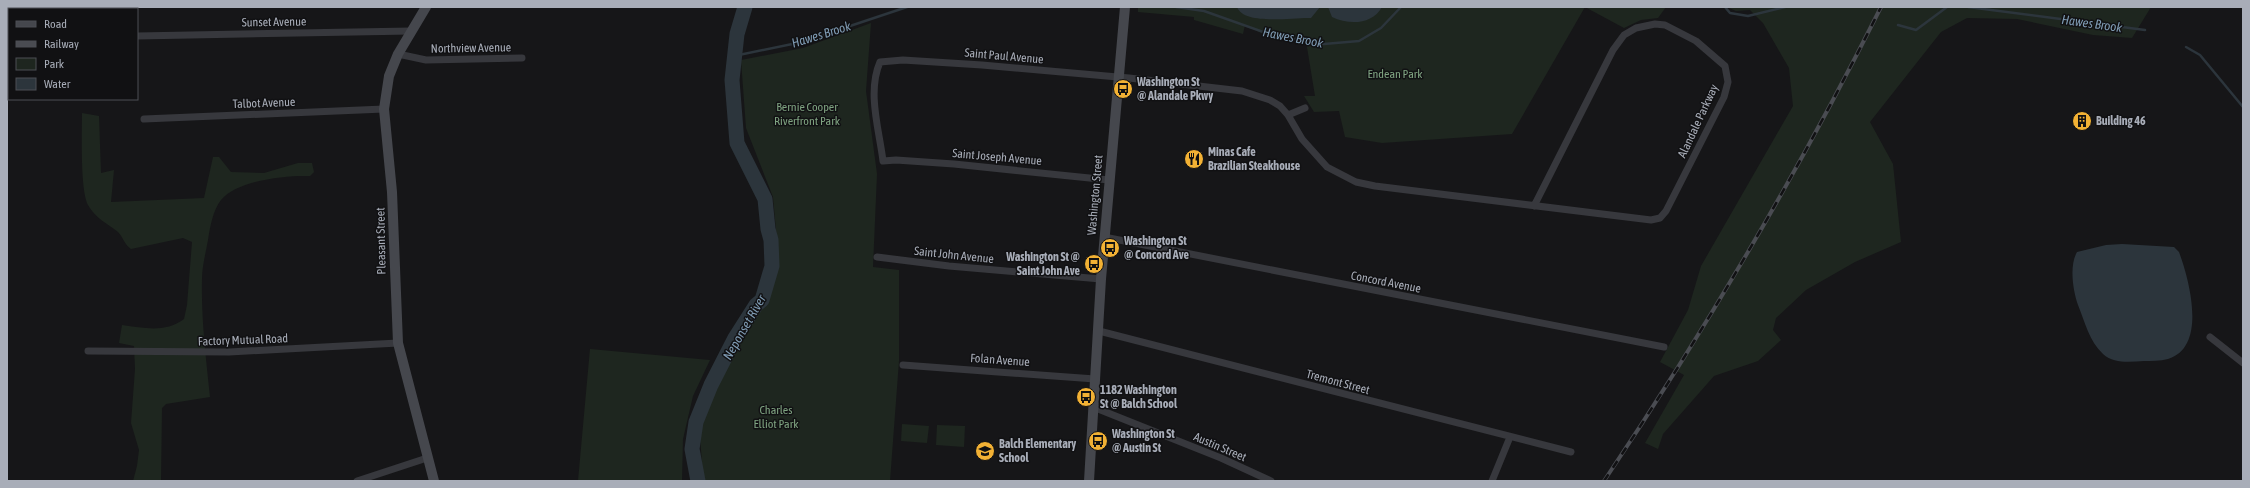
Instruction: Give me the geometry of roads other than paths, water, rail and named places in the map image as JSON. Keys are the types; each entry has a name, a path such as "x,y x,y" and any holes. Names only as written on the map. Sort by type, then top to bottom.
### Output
{"street":[{"name":"Pleasant Street","path":"426,7 398,54 389,76 384,109 392,192 398,343 434,481"},
{"name":"Washington Street","path":"1089,481 1099,331 1100,279 1124,10"},
{"name":"Alandale Parkway","path":"1118,77 1242,91 1270,100 1280,106 1288,115 1302,139 1316,157 1327,167 1356,182 1375,186 1534,206 1651,220 1660,218 1666,211 1724,97 1728,82 1725,66 1696,41 1665,25 1645,25 1624,35 1613,50 1534,206"},
{"name":"Sunset Avenue","path":"138,36 411,31"},
{"name":"Northview Avenue","path":"398,54 426,60 522,58"},
{"name":"Saint Paul Avenue","path":"883,161 873,87 875,74 880,62 887,60 974,64 1118,77"},
{"path":"1288,115 1305,108"},
{"name":"Talbot Avenue","path":"144,119 384,109"},
{"name":"Saint Joseph Avenue","path":"883,161 896,160 961,165 1109,180"},
{"name":"Concord Avenue","path":"1104,237 1664,347"},
{"name":"Saint John Avenue","path":"877,257 949,266 1100,279"},
{"name":"Tremont Street","path":"1099,331 1571,452"},
{"path":"2210,337 2243,362"},
{"name":"Factory Mutual Road","path":"88,351 229,352 398,343"},
{"name":"Folan Avenue","path":"903,365 1095,379"},
{"name":"Austin Street","path":"1093,407 1221,458 1271,481"},
{"path":"1492,481 1510,437"},
{"path":"358,481 428,458"}],"water":[{"path":"1237,7 1320,7 1311,18 1259,19 1249,17 1241,13"},
{"path":"1328,7 1382,7 1378,13 1372,17 1360,22 1353,22 1339,20 1332,17"},
{"path":"2122,244 2174,247 2179,252 2187,278 2190,295 2192,327 2188,341 2180,352 2168,359 2156,361 2117,361 2107,357 2098,349 2088,331 2075,293 2072,271 2077,252 2106,245"}],"waterway":[{"name":"Neponset River","path":"698,481 692,449 696,422 711,385 735,338 756,305 762,300 772,266 771,240 768,229 765,199 737,143 732,80 737,34 745,7"},
{"name":"Hawes Brook","path":"734,56 802,42 907,7"},
{"name":"Hawes Brook","path":"1176,7 1204,11 1272,35 1324,44 1359,41 1381,28 1401,7"},
{"name":"Hawes Brook","path":"1725,7 1730,13 1748,16 1785,7"},
{"name":"Hawes Brook","path":"1898,25 1916,30 1947,7"},
{"name":"Hawes Brook","path":"1968,7 2145,30"},
{"name":"Hawes Brook","path":"2186,47 2200,55 2243,107"}],"railway":[{"path":"1604,481 1679,366 1750,248 1817,129 1881,7"}],"place":[{"name":"Washington St @ Alandale Pkwy","path":"1123,89"},
{"name":"Building 46","path":"2082,121"},
{"name":"Minas Cafe Brazilian Steakhouse","path":"1194,159"},
{"name":"Washington St @ Concord Ave","path":"1110,248"},
{"name":"Washington St @ Saint John Ave","path":"1094,264"},
{"name":"1182 Washington St @ Balch School","path":"1086,397"},
{"name":"Washington St @ Austin St","path":"1098,441"},
{"name":"Balch Elementary School","path":"985,451"}],"park label":[{"name":"Endean Park","path":"1395,74"},
{"name":"Bernie Cooper Riverfront Park","path":"807,114"},
{"name":"Charles Elliot Park","path":"776,417"}]}
